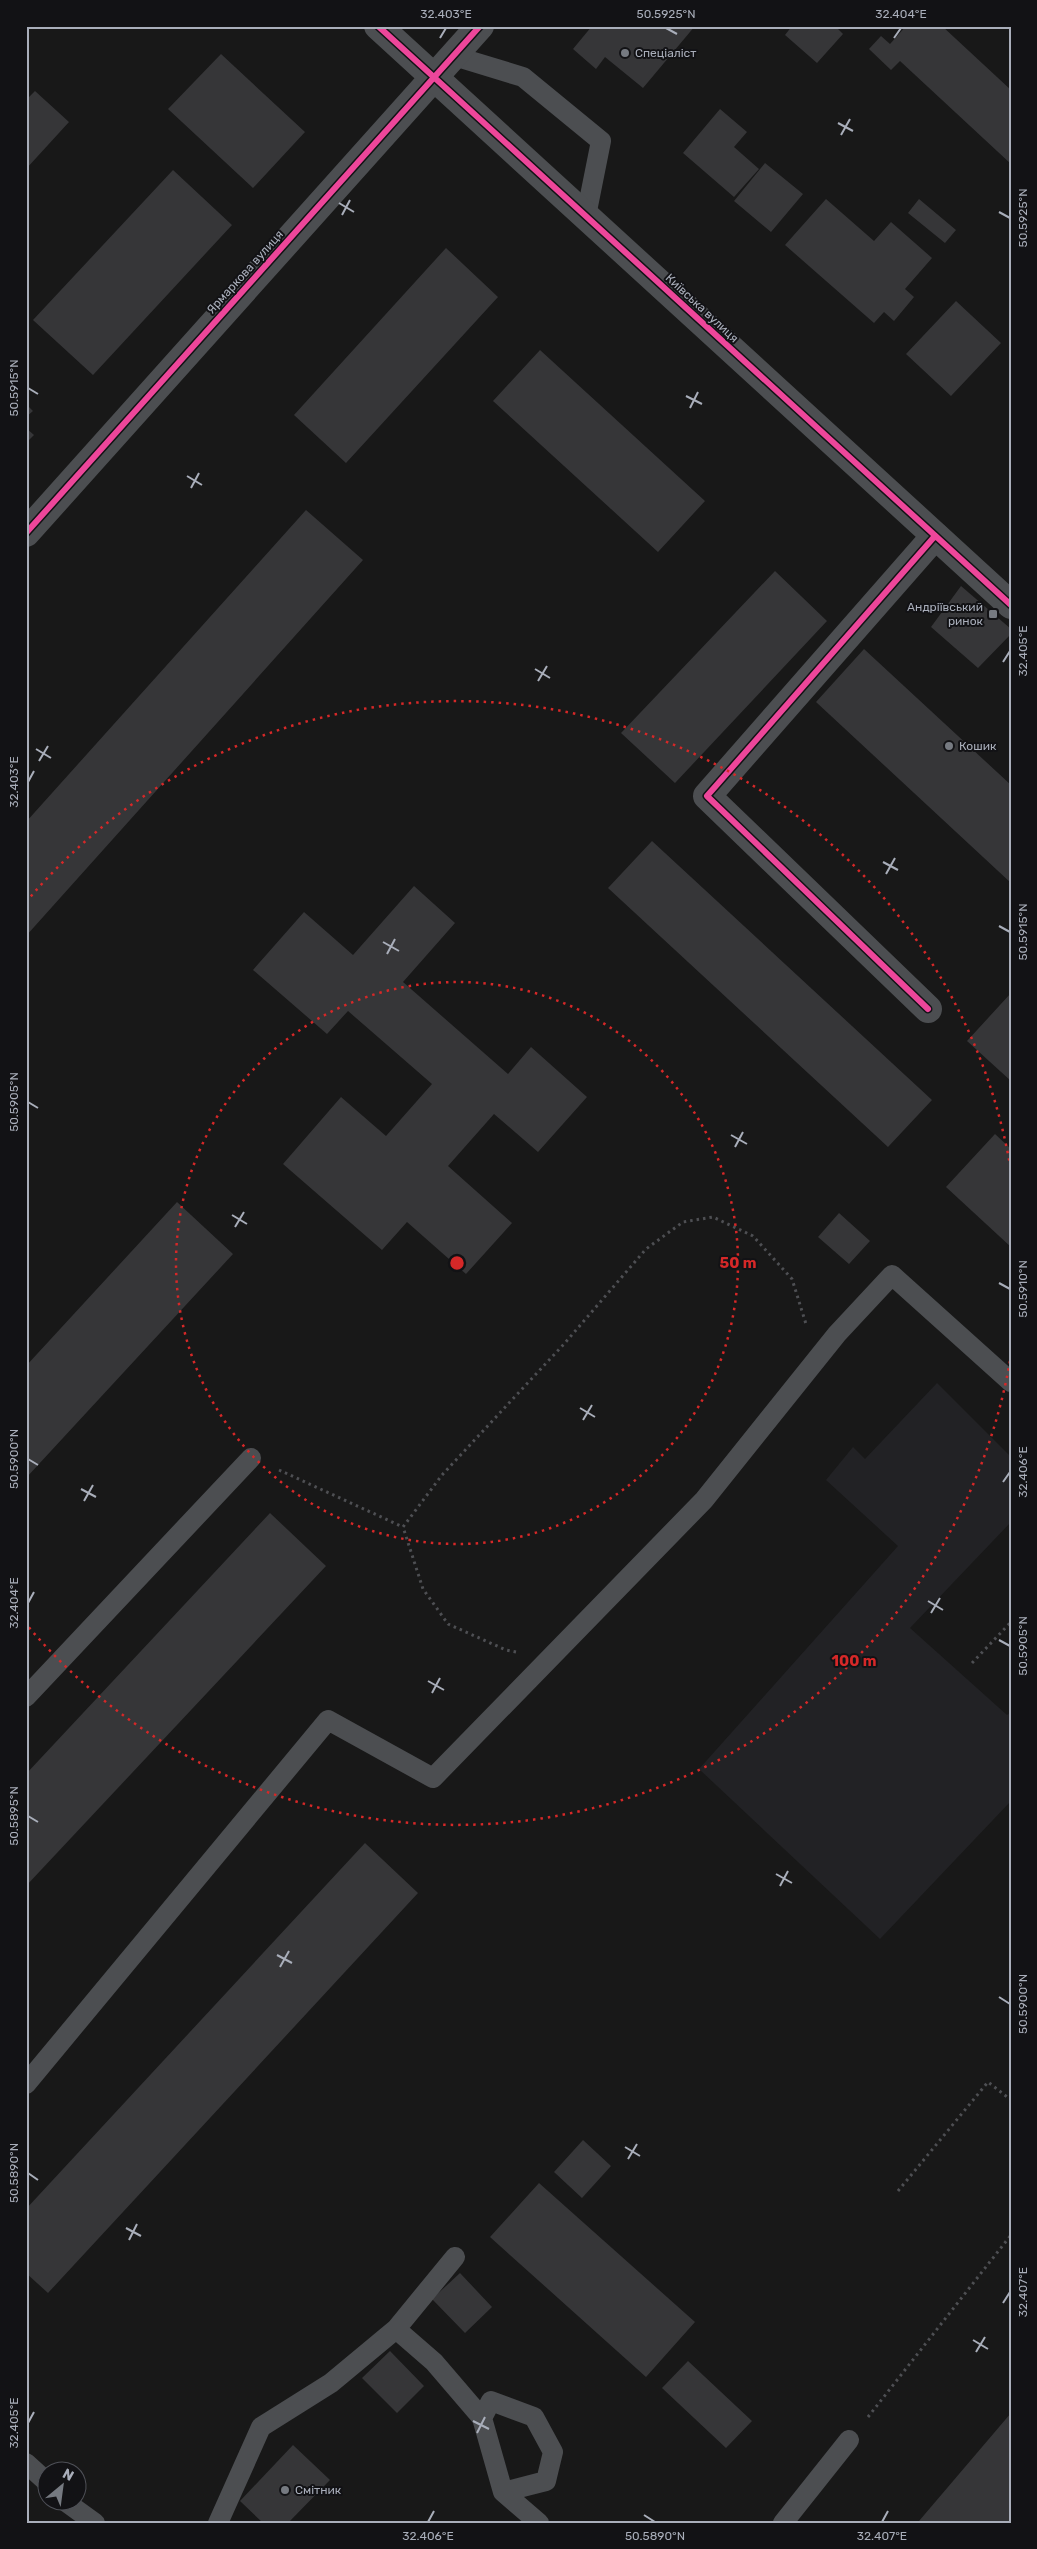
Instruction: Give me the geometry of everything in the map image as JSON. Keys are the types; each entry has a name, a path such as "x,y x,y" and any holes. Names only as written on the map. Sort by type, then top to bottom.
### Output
{"street":[{"name":"Київська вулиця","path":"378,26 1011,605"},
{"name":"Ярмаркова вулиця","path":"26,533 480,26"},
{"path":"928,1008 707,796 934,536"}],"lane":[{"path":"454,56 523,77 601,141 586,216"},
{"path":"26,2084 328,1720 433,1778 704,1500 836,1334 892,1275 1011,1382"},
{"path":"26,1697 252,1458"},
{"path":"219,2522 261,2427 331,2383 396,2329 455,2258"},
{"path":"396,2329 434,2362 482,2418 503,2492 538,2523"},
{"path":"482,2418 491,2401 534,2417 553,2452 546,2481 503,2492"},
{"path":"783,2523 849,2440"},
{"path":"26,2462 38,2474"},
{"path":"80,2512 95,2523"}],"path":[{"path":"403,1527 442,1474 564,1344 646,1249 683,1222 713,1217 753,1236 792,1279 806,1325 812,1365"},
{"path":"252,1458 403,1527 423,1589 448,1624 506,1650 551,1657"},
{"path":"972,1663 1011,1622"},
{"path":"898,2191 988,2082 1011,2100"},
{"path":"849,2440 1011,2235"}],"shaded area":[{"path":"937,1383 1011,1457 1011,1522 910,1628 1007,1715 1011,1712 1011,1801 880,1939 699,1769 898,1546 826,1480 853,1447 865,1459"}],"building":[{"name":"Спеціаліст","path":"592,26 695,26 643,88 605,57 596,69 573,49"},
{"path":"792,26 835,26 843,34 817,63 785,35"},
{"path":"906,26 942,26 1011,90 1011,164 900,61 891,70 869,49 881,36 890,44"},
{"path":"221,54 305,132 253,188 168,109"},
{"path":"35,91 69,122 26,169 26,100"},
{"path":"720,109 747,132 734,147 759,169 734,197 683,153"},
{"path":"765,163 803,194 771,232 734,201"},
{"path":"173,170 232,225 93,375 33,320"},
{"path":"826,199 874,241 891,222 932,258 905,289 914,297 894,321 884,312 874,323 785,245"},
{"path":"919,199 956,230 945,243 908,213"},
{"path":"446,248 498,297 346,463 294,415"},
{"path":"956,301 1001,343 951,396 906,354"},
{"path":"540,350 705,501 658,552 493,401"},
{"path":"26,404 33,411 26,417"},
{"path":"26,428 34,435 26,443"},
{"path":"306,510 363,560 26,936 26,822"},
{"path":"775,571 827,621 675,783 621,733"},
{"path":"961,586 1011,629 1011,634 978,668 931,627"},
{"path":"864,649 1011,785 1011,883 816,702"},
{"path":"652,841 932,1100 888,1147 608,888"},
{"path":"414,886 455,923 403,982 508,1074 531,1047 587,1097 538,1152 494,1114 448,1166 512,1223 466,1274 407,1222 382,1250 283,1164 341,1097 386,1136 432,1084 348,1011 327,1034 253,970 304,912 353,955"},
{"path":"1011,993 1011,1081 967,1041"},
{"path":"995,1134 1011,1149 1011,1247 946,1187"},
{"path":"177,1202 233,1254 26,1478 26,1366"},
{"path":"839,1213 870,1241 849,1264 818,1237"},
{"path":"270,1513 326,1566 26,1886 26,1774"},
{"path":"365,1843 418,1893 48,2293 26,2273 26,2209"},
{"path":"583,2140 611,2166 582,2198 554,2172"},
{"path":"539,2183 695,2322 646,2377 490,2237"},
{"path":"460,2273 492,2307 465,2333 432,2299"},
{"path":"390,2351 424,2386 397,2413 362,2378"},
{"path":"688,2361 752,2421 726,2448 662,2388"},
{"path":"1011,2413 1011,2523 922,2523 919,2521"},
{"name":"Смітник","path":"293,2445 330,2480 288,2523 263,2523 240,2501"}],"cycle path":[{"path":"378,26 1011,605"},
{"path":"26,533 480,26"},
{"path":"928,1009 707,796 935,536"}],"place":[{"name":"Спеціаліст","path":"625,53"},
{"name":"Андріївський ринок","path":"993,614"},
{"name":"Кошик","path":"949,746"},
{"name":"Смітник","path":"285,2490"}]}
